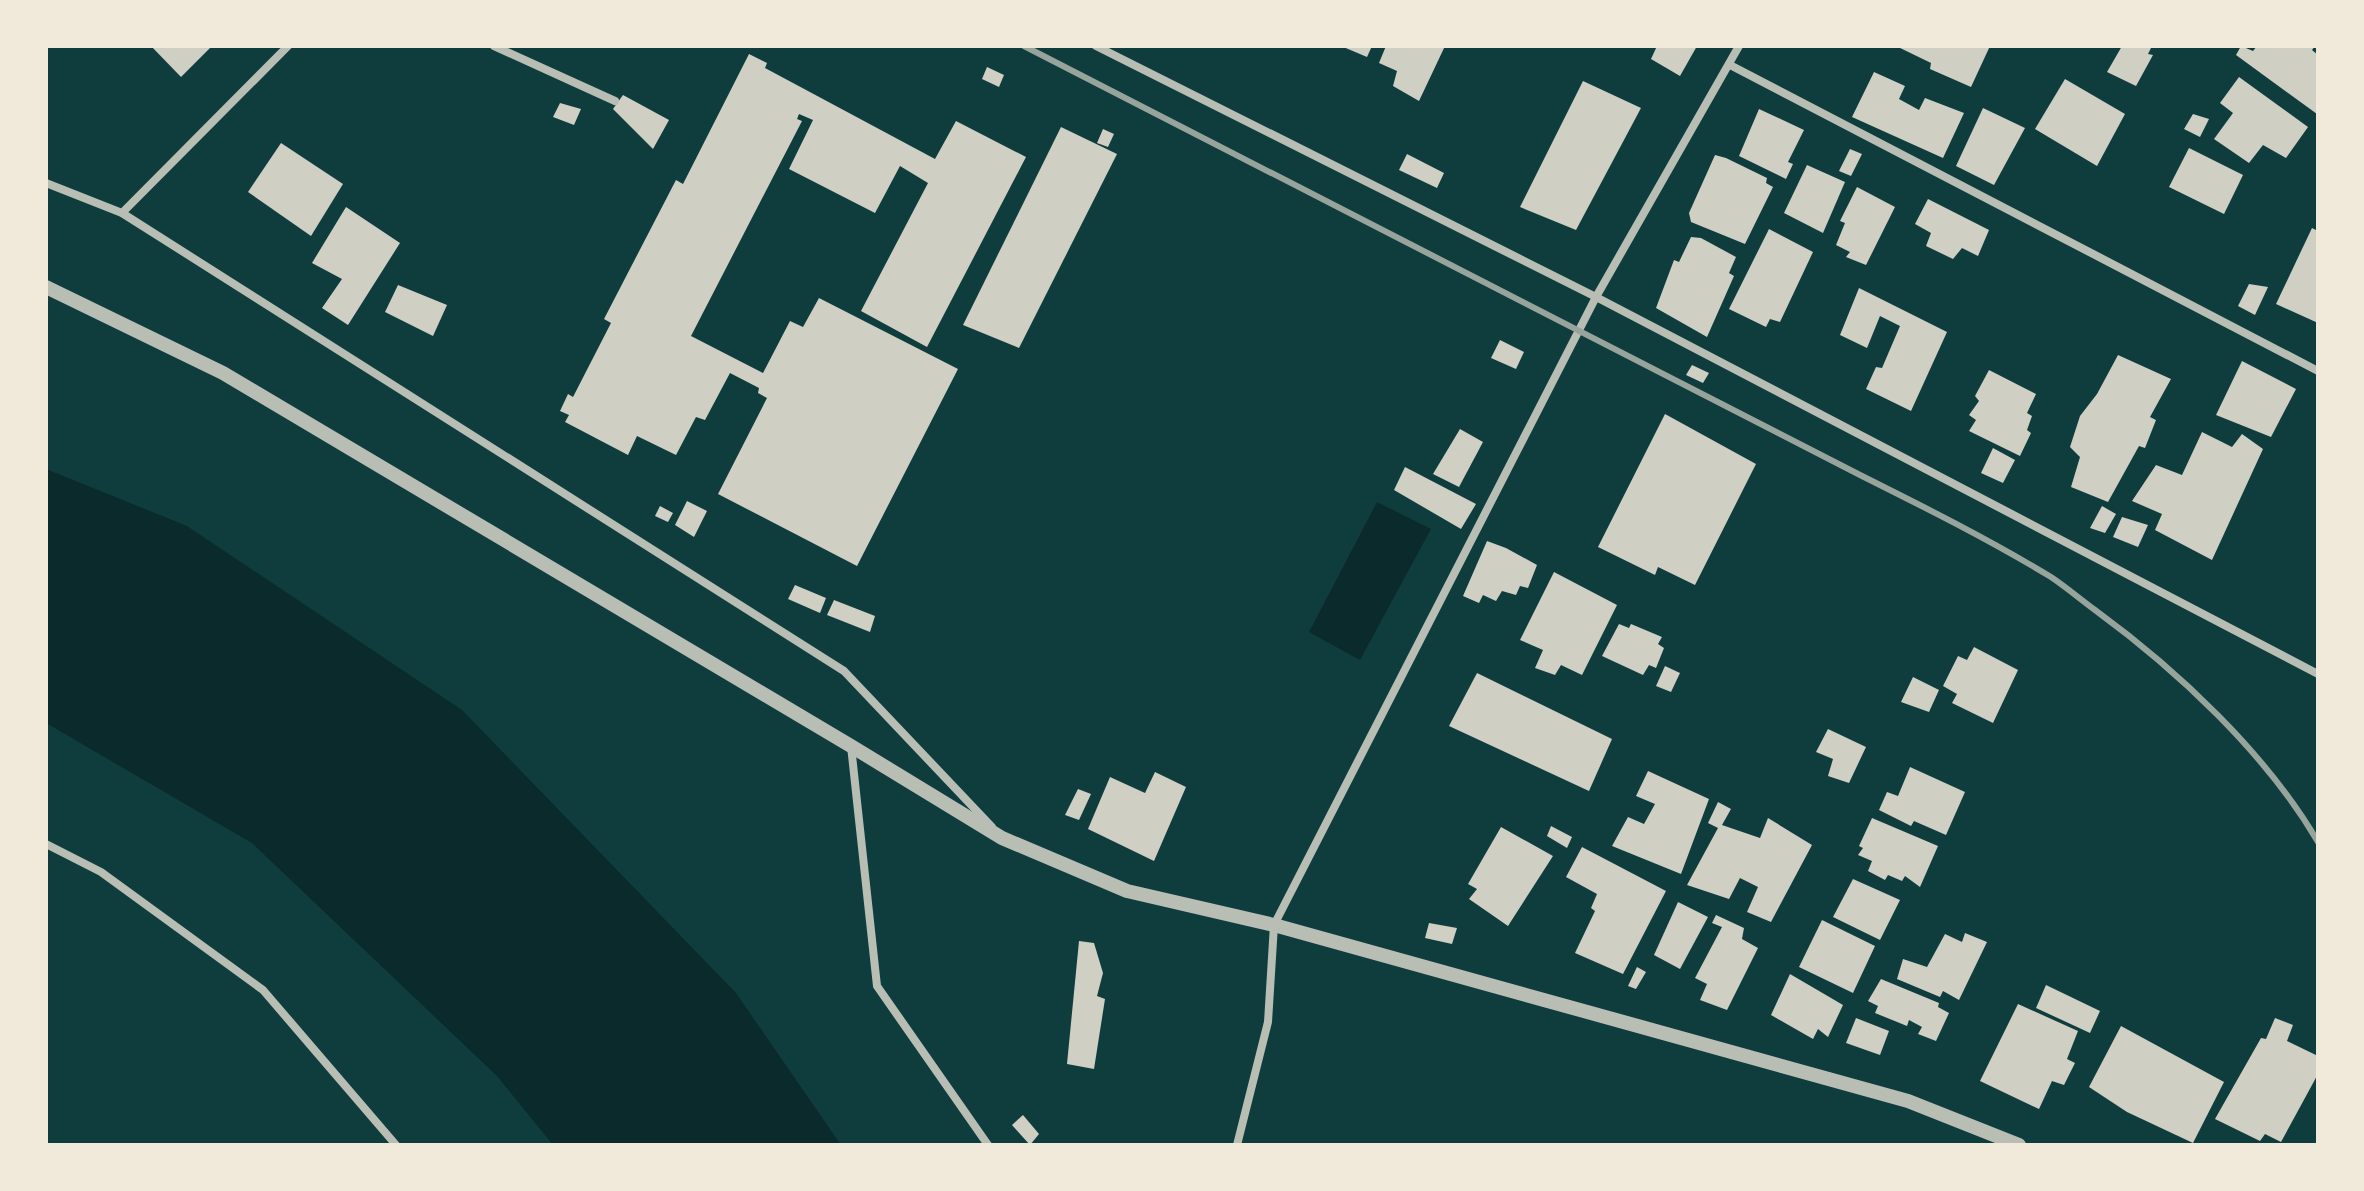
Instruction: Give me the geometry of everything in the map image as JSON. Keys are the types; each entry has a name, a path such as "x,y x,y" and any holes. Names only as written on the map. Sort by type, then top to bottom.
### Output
{"street":[{"path":"122,213 288,46"},
{"path":"494,46 615,101"},
{"path":"1096,46 1596,297 2318,674"},
{"path":"1237,1145 1268,1022 1274,925 1596,297 1739,46"},
{"path":"1730,65 2318,371"},
{"path":"46,183 122,213 844,671 1002,838"},
{"path":"46,287 223,373 1002,838 1127,891 1274,925 1908,1101 2019,1145"},
{"path":"851,746 877,986 988,1145"},
{"path":"46,844 101,872 263,990 396,1145"}],"water":[{"path":"46,469 187,526 462,710 736,993 841,1145 553,1145 497,1076 252,843 46,723"},
{"path":"1377,502 1431,529 1360,660 1309,632"}],"building":[{"path":"151,46 212,46 181,77"},
{"path":"1341,46 1372,46 1367,57"},
{"path":"1386,46 1445,46 1419,101 1393,86 1397,71 1379,63"},
{"path":"1657,46 1697,46 1680,76 1651,59"},
{"path":"1896,46 1990,46 1971,87 1930,69 1931,63"},
{"path":"2122,46 2152,46 2148,54 2153,55 2136,86 2107,72"},
{"path":"2241,46 2253,51 2257,46 2315,46 2312,50 2318,55 2317,114 2236,55"},
{"path":"749,54 767,63 765,68 935,159 956,121 1026,157 927,347 861,311 928,183 900,166 875,213 789,169 813,120 799,114 797,119 802,121 691,336 763,373 790,321 803,327 819,298 958,369 857,566 718,494 767,398 758,393 759,388 730,373 705,420 696,417 676,455 637,436 628,455 565,422 569,415 560,411 568,394 573,397 611,323 604,319 676,180 683,184"},
{"path":"987,67 1004,75 999,87 982,79"},
{"path":"1874,72 1905,86 1899,99 1919,110 1925,98 1964,113 1943,158 1852,117"},
{"path":"2239,77 2308,127 2286,158 2263,145 2249,163 2214,139 2233,113 2220,103"},
{"path":"2065,79 2125,114 2097,166 2035,129"},
{"path":"1583,81 1641,108 1576,230 1520,207"},
{"path":"623,95 669,120 653,149 613,109"},
{"path":"560,103 581,109 574,125 553,117"},
{"path":"1983,108 2025,128 1994,185 1956,166"},
{"path":"1759,109 1804,130 1788,162 1793,164 1786,179 1739,156"},
{"path":"2193,114 2209,119 2200,137 2184,129"},
{"path":"1061,127 1117,154 1019,348 963,325"},
{"path":"1103,129 1114,134 1108,147 1097,143"},
{"path":"281,143 343,184 311,236 248,192"},
{"path":"2189,148 2243,175 2224,214 2169,187"},
{"path":"1850,149 1862,154 1851,176 1839,171"},
{"path":"1407,154 1444,173 1437,188 1399,170"},
{"path":"1715,155 1767,178 1766,183 1773,187 1745,244 1691,222 1689,213"},
{"path":"1807,165 1845,182 1823,233 1784,213"},
{"path":"1857,187 1895,207 1866,265 1846,257 1850,252 1836,245 1845,223 1840,221"},
{"path":"1928,199 1989,230 1978,256 1962,248 1953,259 1926,246 1931,233 1915,224"},
{"path":"346,207 400,243 348,325 322,308 342,279 312,263"},
{"path":"2312,228 2318,231 2318,323 2276,304"},
{"path":"1769,229 1813,252 1780,322 1770,319 1766,327 1729,309"},
{"path":"1691,237 1701,238 1736,257 1729,273 1734,276 1707,337 1656,308 1674,260 1679,262"},
{"path":"2249,284 2268,287 2255,315 2238,306"},
{"path":"398,285 447,305 433,336 385,312"},
{"path":"1859,288 1947,332 1911,411 1866,389 1876,367 1882,368 1900,326 1880,316 1867,348 1840,335"},
{"path":"1500,340 1524,352 1516,369 1491,358"},
{"path":"2118,355 2171,379 2150,417 2156,420 2145,448 2139,446 2108,502 2071,487 2080,457 2070,447 2080,416 2097,394"},
{"path":"2242,361 2296,389 2271,437 2216,415"},
{"path":"1692,365 1709,373 1703,383 1686,375"},
{"path":"1989,370 2036,394 2027,413 2032,416 2027,430 2031,433 2020,456 1969,431 1976,420 1969,415 1979,401 1975,396"},
{"path":"1665,414 1756,464 1695,585 1658,567 1655,575 1598,547"},
{"path":"1460,429 1483,442 1459,487 1433,474"},
{"path":"2202,432 2232,447 2242,434 2263,449 2212,560 2155,530 2162,514 2132,501 2156,465 2182,475"},
{"path":"1993,448 2015,460 2003,483 1981,473"},
{"path":"1405,467 1476,504 1461,529 1394,490"},
{"path":"687,501 707,511 694,537 675,525"},
{"path":"660,506 673,513 668,522 655,516"},
{"path":"2102,506 2116,514 2105,533 2090,528"},
{"path":"2122,517 2148,525 2138,547 2113,537"},
{"path":"1487,541 1537,565 1528,588 1520,586 1516,595 1502,591 1496,601 1483,595 1479,603 1463,596"},
{"path":"1554,572 1617,605 1582,675 1561,665 1555,675 1535,668 1543,650 1520,640"},
{"path":"795,585 826,598 820,613 788,599"},
{"path":"834,600 875,616 870,632 827,615"},
{"path":"1619,624 1629,628 1631,624 1662,637 1658,644 1664,648 1656,668 1649,665 1643,675 1602,656"},
{"path":"1974,647 2018,670 1993,723 1952,703 1957,694 1943,686 1958,656 1967,660"},
{"path":"1665,666 1680,673 1671,692 1656,686"},
{"path":"1477,673 1612,739 1589,791 1449,726"},
{"path":"1913,677 1939,690 1929,712 1901,702"},
{"path":"1828,729 1866,747 1849,783 1828,776 1833,759 1816,752"},
{"path":"1910,767 1965,792 1946,835 1914,821 1911,826 1879,810 1887,792 1898,796"},
{"path":"1648,771 1709,799 1681,874 1612,846 1628,817 1644,824 1655,804 1636,796"},
{"path":"1155,772 1186,787 1154,861 1088,829 1110,777 1145,793"},
{"path":"1078,789 1091,794 1079,820 1065,815"},
{"path":"1718,802 1731,809 1722,825 1760,838 1768,818 1812,845 1771,922 1747,912 1758,887 1740,878 1729,899 1687,885 1718,828 1708,823"},
{"path":"1872,818 1938,846 1920,887 1905,876 1902,881 1888,875 1885,880 1868,871 1872,861 1858,855"},
{"path":"1551,826 1572,837 1567,848 1547,836"},
{"path":"1501,827 1553,856 1508,926 1469,899 1477,889 1468,884"},
{"path":"1582,847 1666,891 1623,974 1575,953 1595,911 1591,908 1597,894 1566,877"},
{"path":"1853,879 1900,900 1880,940 1833,917"},
{"path":"1678,902 1708,917 1680,969 1654,955"},
{"path":"1716,915 1744,928 1742,939 1758,948 1727,1010 1700,1000 1707,984 1695,978 1722,927 1712,923"},
{"path":"1822,920 1875,946 1853,993 1799,967"},
{"path":"1429,923 1457,928 1452,944 1425,938"},
{"path":"1965,933 1987,942 1959,1000 1943,991 1940,997 1897,979 1903,959 1927,967 1945,934 1962,942"},
{"path":"1079,941 1094,943 1103,973 1097,996 1105,999 1094,1069 1067,1064"},
{"path":"1637,967 1646,972 1636,989 1628,986"},
{"path":"1790,974 1843,1005 1828,1037 1818,1029 1813,1039 1771,1015"},
{"path":"1881,979 1939,1003 1938,1007 1949,1013 1936,1041 1918,1034 1922,1027 1909,1020 1907,1026 1875,1013 1878,1006 1868,1001"},
{"path":"2046,985 2100,1011 2090,1033 2036,1008"},
{"path":"2018,1004 2078,1031 2067,1059 2075,1063 2064,1085 2052,1081 2039,1109 1980,1081"},
{"path":"1856,1018 1889,1031 1880,1055 1846,1043"},
{"path":"2275,1018 2293,1025 2287,1041 2318,1056 2318,1074 2281,1142 2265,1134 2260,1141 2215,1119 2261,1038 2266,1039"},
{"path":"2121,1026 2224,1082 2193,1143 2127,1112 2089,1087"},
{"path":"1023,1115 1039,1134 1030,1145 1012,1125"}],"railway":[{"path":"1024,46 1934,512 2051,577 2157,659 2218,715 2273,777 2318,842"}]}
